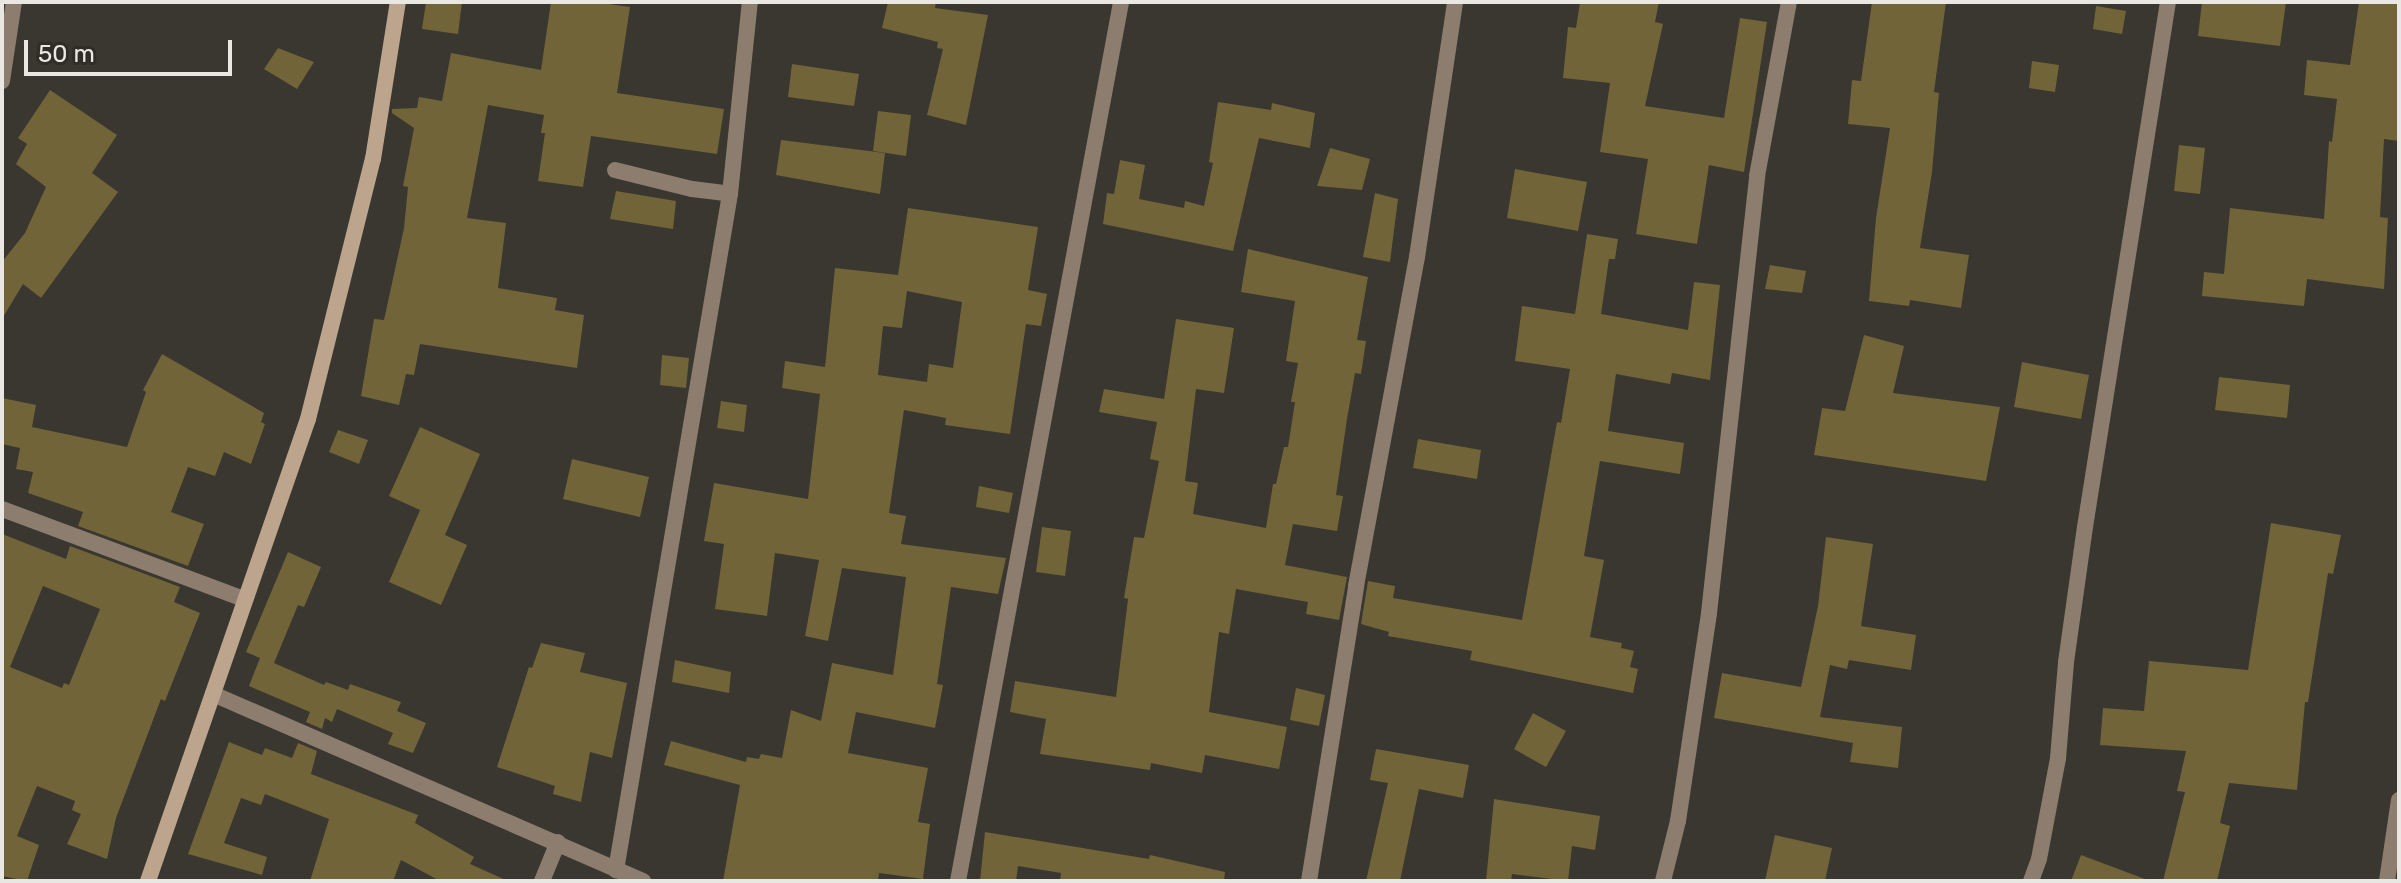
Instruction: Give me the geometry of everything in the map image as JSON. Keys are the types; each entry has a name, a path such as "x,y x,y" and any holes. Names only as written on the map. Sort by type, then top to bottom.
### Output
{"street":[{"path":"2,81 14,2"},
{"path":"148,881 308,419 373,159 398,2"},
{"path":"616,870 730,194 750,2"},
{"path":"958,881 1121,2"},
{"path":"1309,881 1356,586 1417,257 1455,2"},
{"path":"1663,881 1678,821 1709,613 1757,176 1789,2"},
{"path":"2031,881 2039,859 2058,758 2066,662 2083,542 2168,2"},
{"path":"615,170 692,189 730,194"},
{"path":"2,509 244,599"},
{"path":"213,694 643,881"},
{"path":"2387,881 2399,800"},
{"path":"542,881 558,842"}],"building":[{"path":"426,2 462,2 458,34 422,29"},
{"path":"551,2 595,2 630,7 617,93 724,109 717,154 591,136 583,187 538,181 545,133 541,133 544,115 488,105 467,218 506,223 498,288 557,298 555,310 584,315 577,368 420,344 414,375 406,374 399,405 361,396 374,319 384,320 404,228 408,187 403,186 414,128 392,113 392,109 417,108 419,97 442,101 451,53 541,70"},
{"path":"888,2 936,2 935,8 988,15 966,125 927,115 943,49 937,48 938,42 882,28"},
{"path":"1580,2 1659,2 1655,22 1663,24 1645,106 1724,118 1740,18 1767,22 1744,172 1709,165 1697,244 1636,234 1648,159 1600,152 1610,83 1563,78 1568,27 1576,28"},
{"path":"1872,2 1946,2 1934,92 1939,93 1932,172 1920,248 1969,255 1961,308 1910,300 1909,306 1869,301 1876,218 1890,128 1848,124 1852,80 1861,81"},
{"path":"2202,2 2286,2 2280,46 2198,36"},
{"path":"2359,2 2399,2 2399,141 2384,139 2380,217 2388,218 2384,289 2307,279 2304,306 2202,296 2204,272 2224,274 2230,208 2324,219 2329,141 2332,142 2337,99 2304,95 2307,60 2350,65"},
{"path":"2096,6 2126,11 2122,34 2093,29"},
{"path":"278,48 314,62 297,89 264,69"},
{"path":"2032,61 2059,65 2055,92 2029,88"},
{"path":"792,64 859,74 854,106 788,97"},
{"path":"50,90 117,135 92,173 118,192 41,298 23,284 2,319 2,262 25,233 46,187 16,164 27,144 18,138"},
{"path":"1218,102 1271,110 1272,103 1315,113 1310,148 1259,138 1233,251 1103,224 1107,193 1114,194 1120,160 1145,165 1139,199 1184,208 1185,201 1204,206 1213,163 1209,162"},
{"path":"878,111 911,115 906,156 873,151"},
{"path":"781,140 885,153 880,194 776,175"},
{"path":"2179,145 2205,148 2200,194 2174,191"},
{"path":"1330,148 1370,159 1362,190 1317,186"},
{"path":"1515,169 1587,182 1578,231 1507,218"},
{"path":"616,191 676,201 673,229 610,219"},
{"path":"1375,193 1398,199 1390,262 1363,257"},
{"path":"908,208 1038,227 1028,290 1047,294 1041,326 1026,324 1010,434 945,425 946,418 904,410 889,513 906,516 901,544 1006,558 998,594 951,587 937,684 943,685 935,728 856,712 848,753 928,768 918,822 930,824 923,879 879,873 878,881 723,881 740,785 664,765 671,741 746,762 747,757 759,759 761,754 782,758 791,710 821,721 832,663 893,675 906,577 842,568 828,641 805,636 819,560 775,553 767,616 715,609 724,544 704,541 714,483 808,499 820,394 782,388 785,361 825,367 835,268 898,275","holes":["907,291 962,302 953,368 929,364 927,382 878,375 883,326 902,328"]},
{"path":"1587,234 1618,239 1615,259 1609,259 1601,314 1688,330 1694,282 1720,285 1710,380 1672,373 1670,384 1616,374 1608,431 1684,443 1680,474 1600,461 1584,556 1604,560 1590,637 1622,643 1621,648 1634,651 1630,667 1638,669 1633,693 1470,660 1472,651 1388,636 1389,632 1361,624 1368,581 1395,586 1393,598 1522,620 1557,422 1561,423 1570,369 1515,361 1522,306 1575,314"},
{"path":"1248,249 1368,277 1357,340 1366,341 1361,374 1355,373 1347,419 1336,495 1343,496 1337,531 1293,524 1285,565 1347,577 1339,620 1306,614 1308,602 1236,589 1229,634 1219,632 1209,712 1287,727 1279,769 1205,755 1202,773 1151,763 1150,770 1040,754 1046,719 1010,712 1015,681 1116,697 1128,599 1124,598 1134,537 1144,538 1159,461 1150,459 1157,422 1099,412 1104,389 1164,399 1176,319 1234,328 1224,393 1196,389 1185,481 1198,483 1193,514 1266,528 1273,484 1276,484 1284,447 1288,447 1295,402 1291,402 1298,363 1286,361 1295,301 1241,292"},
{"path":"1770,265 1806,271 1802,293 1765,289"},
{"path":"1864,335 1904,346 1893,393 2000,407 1986,481 1814,455 1822,408 1845,411"},
{"path":"162,354 264,413 261,422 265,424 251,464 224,452 215,476 188,467 171,512 204,524 188,566 78,526 83,512 28,493 33,472 16,469 20,448 2,444 2,398 36,405 32,427 127,447 146,392 143,390"},
{"path":"662,355 689,358 686,388 660,385"},
{"path":"2022,362 2089,375 2081,419 2014,407"},
{"path":"2219,377 2290,385 2287,418 2215,410"},
{"path":"721,401 747,405 744,432 717,428"},
{"path":"420,427 480,454 445,535 467,545 441,605 389,582 420,510 389,496"},
{"path":"338,430 368,440 359,464 329,452"},
{"path":"1418,439 1481,450 1477,479 1413,468"},
{"path":"572,459 649,477 640,517 563,499"},
{"path":"979,486 1013,493 1009,513 976,507"},
{"path":"2271,523 2341,535 2333,574 2328,573 2308,702 2305,702 2297,790 2229,783 2220,823 2230,826 2217,881 2163,881 2185,792 2177,791 2186,751 2100,745 2103,708 2144,711 2149,661 2248,670"},
{"path":"1042,527 1071,531 1065,576 1036,572"},
{"path":"2,534 66,559 70,546 180,587 174,602 200,613 165,701 161,699 116,818 107,859 67,844 81,814 72,810 75,801 37,786 17,836 39,845 27,881 2,876","holes":["43,586 100,609 69,685 64,683 62,688 10,667"]},
{"path":"1826,537 1873,544 1861,626 1916,635 1911,670 1849,660 1847,669 1830,665 1820,717 1902,727 1898,768 1850,762 1853,743 1714,718 1722,673 1801,687 1818,606"},
{"path":"288,552 321,567 304,607 298,605 274,663 324,685 326,682 348,690 350,684 401,702 397,711 426,723 413,753 388,744 393,733 337,709 332,722 325,718 322,729 306,722 310,712 249,686 260,658 246,652"},
{"path":"541,643 585,653 580,672 627,683 612,758 590,752 581,802 553,794 555,786 497,767 529,667 532,668"},
{"path":"675,660 731,672 729,693 672,682"},
{"path":"1296,688 1325,695 1319,726 1290,720"},
{"path":"1533,713 1566,731 1546,767 1514,749"},
{"path":"229,742 262,755 265,748 292,758 298,743 317,751 311,774 418,815 415,823 474,857 470,864 508,881 440,881 401,860 393,881 310,881 329,819 265,794 261,805 241,798 224,843 267,857 262,875 188,854"},
{"path":"1376,749 1469,765 1463,798 1419,789 1400,881 1366,881 1388,783 1370,780"},
{"path":"1494,799 1600,816 1595,850 1572,846 1568,881 1512,874 1511,881 1486,881"},
{"path":"985,832 1149,859 1150,855 1225,872 1224,881 1060,881 1061,873 1018,866 1016,881 980,881"},
{"path":"1775,835 1832,848 1825,881 1765,881"},
{"path":"2081,855 2145,879 2145,881 2071,881"}]}
